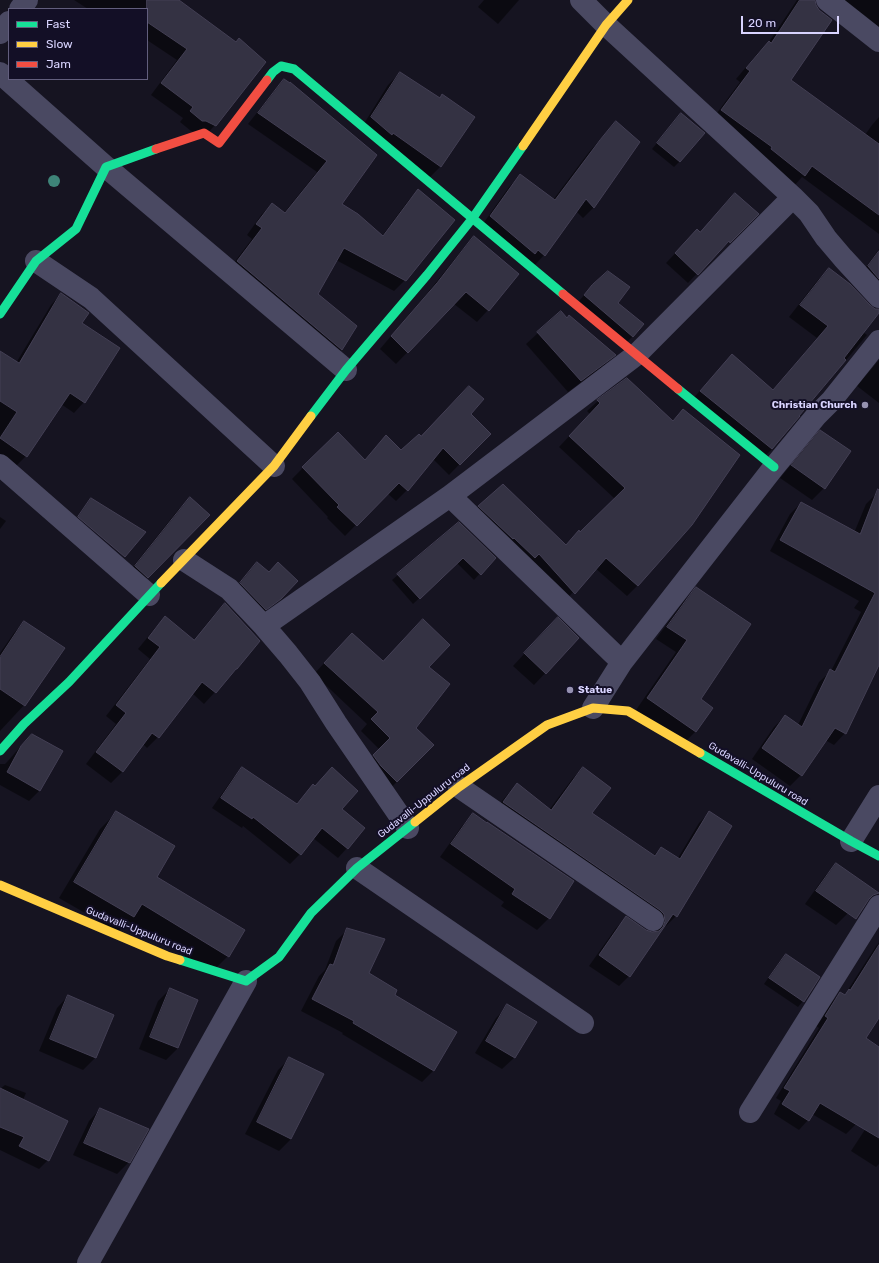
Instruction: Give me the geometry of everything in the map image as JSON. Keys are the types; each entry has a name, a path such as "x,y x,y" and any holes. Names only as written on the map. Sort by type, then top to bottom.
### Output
{"street":[{"path":"21,8 27,0"},
{"path":"581,0 606,25 793,197 809,214 826,238 843,258 879,297"},
{"path":"0,751 24,724 69,682 149,595 274,466 346,370 427,275 472,219 606,25 628,0"},
{"path":"827,0 879,42"},
{"path":"0,33 8,23"},
{"path":"0,314 36,261 76,229 106,167 182,139 204,133 219,143 273,72 281,66 294,69 636,355 774,467"},
{"path":"0,73 106,167 346,370"},
{"path":"264,626 450,496 636,355 793,197"},
{"path":"36,261 91,298 274,466"},
{"path":"593,708 622,662 774,467 879,341"},
{"path":"0,465 149,595"},
{"path":"450,496 622,662"},
{"path":"184,560 229,589 264,626 310,682 336,723 408,828"},
{"name":"Gudavalli-Uppuluru road","path":"0,885 167,956 246,980 279,957 311,913 357,868 459,786 546,725 593,708 628,711 879,856"},
{"path":"459,786 653,920"},
{"path":"851,841 879,796"},
{"path":"357,868 583,1023"},
{"path":"750,1112 879,906"},
{"path":"88,1263 246,980"}],"building":[{"path":"147,0 179,0 236,42 239,38 266,62 216,126 206,121 202,121 190,111 193,107 161,83 187,49 148,23"},
{"path":"800,0 815,0 819,10 832,20 791,80 879,144 879,215 812,166 805,176 771,149 772,147 721,110 750,71 746,68 769,41 771,43"},
{"path":"400,72 440,98 442,94 475,117 441,167 393,133 392,135 371,117"},
{"path":"284,79 290,82 377,155 342,204 358,214 383,236 418,189 455,220 406,281 344,248 318,294 357,326 342,350 237,261 262,228 256,224 272,203 285,213 327,161 258,113"},
{"path":"681,113 705,133 680,162 657,143"},
{"path":"616,121 640,142 594,208 586,199 545,256 538,250 535,254 490,216 520,174 555,200"},
{"path":"735,193 759,214 730,243 729,241 698,275 675,253 697,229 700,232"},
{"path":"474,236 519,274 489,311 466,292 408,353 391,336 437,283"},
{"path":"879,251 879,279 868,266"},
{"path":"829,268 850,284 870,305 875,309 879,309 879,313 844,358 846,360 772,449 700,391 732,354 773,390 828,326 800,305"},
{"path":"608,271 630,287 618,303 644,324 633,337 584,295 592,285"},
{"path":"61,293 89,313 82,323 120,348 85,403 70,393 27,457 0,438 17,412 0,401 0,351 19,363"},
{"path":"561,311 567,318 569,315 616,355 581,381 537,332"},
{"path":"627,378 673,421 683,409 740,455 692,525 638,586 606,558 575,594 539,554 535,558 478,506 503,484 566,545 579,530 580,532 625,488 569,436 600,403 597,400"},
{"path":"469,386 484,399 471,414 491,434 460,465 443,448 408,491 399,483 357,526 337,507 339,505 302,467 338,432 365,460 386,435 401,450 419,434 421,436"},
{"path":"820,430 851,451 825,489 791,465"},
{"path":"878,489 879,665 846,734 835,728 802,776 762,748 785,715 802,727 830,669 835,672 875,593 780,540 801,502 860,534"},
{"path":"190,497 210,515 148,578 135,566"},
{"path":"91,498 146,532 125,557 78,517"},
{"path":"459,522 496,558 481,575 463,558 420,599 397,574"},
{"path":"257,562 269,572 278,562 298,581 281,599 266,610 240,583"},
{"path":"696,587 751,624 701,699 713,708 696,732 647,698 687,640 667,627"},
{"path":"225,603 260,641 216,693 202,682 159,738 152,733 123,772 96,752 126,713 116,705 160,647 148,638 165,616 194,640"},
{"path":"558,617 579,638 546,674 524,653"},
{"path":"423,619 450,645 429,667 450,684 416,728 434,745 397,782 381,766 373,755 390,738 371,719 378,712 324,663 352,633 383,661"},
{"path":"24,621 65,648 25,706 0,689 0,657"},
{"path":"32,734 63,751 40,791 7,772 21,746"},
{"path":"242,767 297,804 313,784 315,786 332,767 358,791 342,809 365,828 348,849 322,828 301,855 253,817 252,819 221,798"},
{"path":"583,767 611,788 592,813 655,856 661,847 680,859 709,811 732,826 677,917 673,914 630,977 599,955 626,916 646,930 652,932 659,931 663,927 665,921 664,914 503,802 517,783 551,810"},
{"path":"116,811 175,846 157,877 245,930 229,957 142,904 134,917 74,882"},
{"path":"473,813 574,881 550,919 512,894 515,889 451,844"},
{"path":"836,863 879,893 873,895 869,899 856,919 816,891"},
{"path":"347,928 385,939 369,973 397,990 395,995 457,1032 434,1071 353,1023 354,1021 312,999 330,964 333,965"},
{"path":"879,945 879,1018 866,1038 879,1047 879,1138 820,1103 809,1121 782,1104 790,1091 784,1088 828,1018 825,1016 840,992 845,995 849,989 850,990"},
{"path":"786,954 820,977 804,1002 769,978"},
{"path":"170,988 198,1000 178,1048 150,1037"},
{"path":"68,995 114,1015 96,1058 50,1039"},
{"path":"507,1004 537,1022 515,1058 486,1041"},
{"path":"289,1057 324,1074 291,1139 257,1122"},
{"path":"0,1088 68,1121 49,1161 19,1146 24,1137 0,1127"},
{"path":"100,1108 149,1129 130,1163 84,1143"}],"traffic: fast":[{"path":"267,80 273,72 281,66 294,69 563,294"},
{"path":"311,416 346,370 427,275 472,219 523,146"},
{"path":"0,314 36,261 76,229 106,167 156,149"},
{"path":"678,389 774,467"},
{"path":"0,751 24,724 69,682 161,583"},
{"path":"700,753 879,856"},
{"path":"180,960 246,981 279,957 311,913 357,868 415,822"}],"traffic: slow":[{"path":"523,146 606,25 628,0"},
{"path":"161,583 274,466 311,416"},
{"path":"415,822 459,787 547,725 593,708 628,711 700,753"},
{"path":"0,885 167,956 180,960"}],"traffic: jam":[{"path":"156,149 204,133 219,143 267,80"},
{"path":"563,294 678,389"}],"place":[{"name":"Christian Church","path":"865,405"},
{"name":"Statue","path":"570,690"}]}
